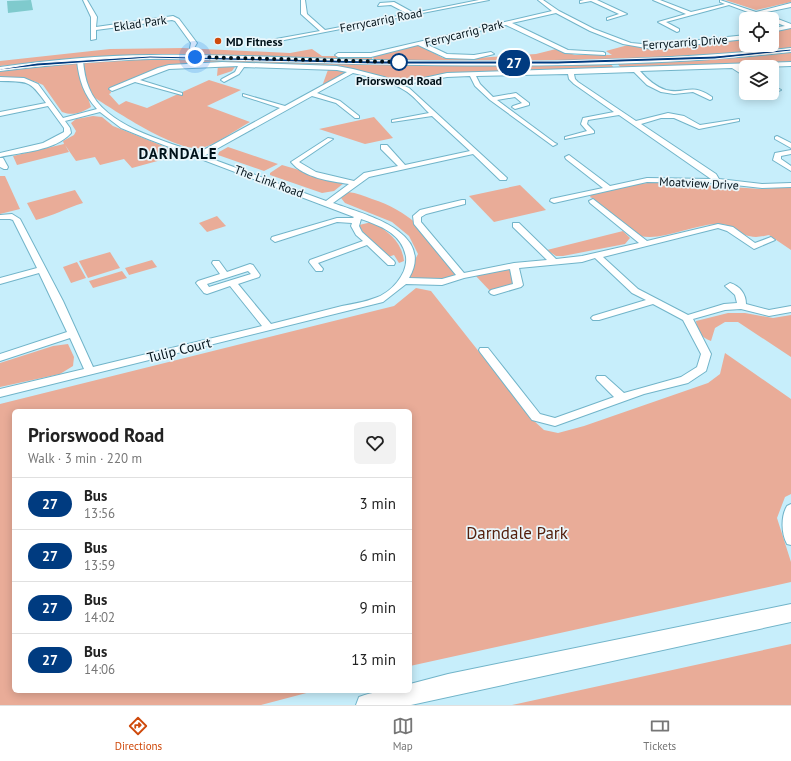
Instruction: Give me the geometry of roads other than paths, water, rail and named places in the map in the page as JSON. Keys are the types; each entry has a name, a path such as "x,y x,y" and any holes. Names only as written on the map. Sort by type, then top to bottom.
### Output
{"main road":[{"path":"367,705 448,685 791,613"}],"street":[{"path":"300,0 303,0 304,14 323,31"},
{"name":"Ferrycarrig Road","path":"276,41 487,0"},
{"name":"Ferrycarrig Drive","path":"540,0 555,12 625,43 639,46 652,47 739,38"},
{"path":"582,2 589,0"},
{"path":"593,0 623,12 624,14 609,19"},
{"path":"655,0 691,14"},
{"path":"719,0 751,12"},
{"path":"88,1 94,17 93,39"},
{"path":"380,5 392,3 413,14"},
{"path":"677,30 661,22 729,4"},
{"path":"765,12 791,5"},
{"name":"Ferrycarrig Park","path":"420,43 555,12"},
{"name":"Eklad Park","path":"94,29 173,18 178,20 194,43 192,47"},
{"path":"779,22 790,26"},
{"path":"507,23 567,52 603,54"},
{"path":"779,28 790,26"},
{"path":"338,55 371,55 420,43"},
{"name":"Ferrycarrig Park","path":"420,43 446,56 474,57 490,54"},
{"path":"0,69 80,61 150,57 373,62 558,63 715,58 791,50"},
{"name":"The Link Road","path":"80,61 80,73 86,92 115,123 134,132 328,203 357,218 387,226 403,238 410,254 410,267 404,281"},
{"path":"610,61 618,70"},
{"path":"112,89 169,67 208,64 337,68 353,71 397,83 407,89 502,178"},
{"path":"413,81 447,74 472,75 791,64"},
{"path":"224,80 237,73 242,65"},
{"path":"733,66 739,70"},
{"path":"635,69 643,79 662,90 669,92 689,89 696,90 710,98"},
{"path":"200,155 353,71"},
{"path":"571,72 572,79 576,83 713,176 717,181"},
{"path":"472,75 477,85 492,99 553,144"},
{"path":"0,79 24,80 36,85 67,128 68,134 62,139 0,155"},
{"path":"135,80 180,94"},
{"path":"312,94 338,102 357,117"},
{"path":"245,95 286,108"},
{"path":"492,99 516,95 527,104 515,107"},
{"path":"0,114 49,104"},
{"path":"61,120 102,110"},
{"path":"567,138 592,132 584,124 585,119 620,113"},
{"path":"394,121 433,114"},
{"path":"635,123 671,114 683,117 699,127 737,120"},
{"path":"777,138 791,146"},
{"path":"330,139 294,162 295,164 300,168 330,178 355,183"},
{"path":"384,148 403,167"},
{"path":"328,203 367,175 474,152"},
{"path":"791,152 778,155 777,160 791,169"},
{"path":"568,157 608,188"},
{"name":"Moatview Drive","path":"554,201 647,180 717,181 762,186 791,184"},
{"path":"593,201 644,243"},
{"path":"462,202 423,212 417,216 417,222 462,276"},
{"path":"0,217 12,216 16,219 42,269 90,372"},
{"path":"274,239 337,220 357,218 359,233 391,263"},
{"path":"516,225 553,261"},
{"path":"404,281 442,282 462,276 514,266 596,256 718,226 730,229 754,246 771,240"},
{"path":"320,269 313,262 334,254 340,250 368,242"},
{"path":"484,350 536,417 555,422 641,391 684,380 702,369 706,354 687,318 635,291 596,256"},
{"path":"216,263 225,275"},
{"path":"494,292 518,285 514,266"},
{"path":"250,267 256,275 207,290 201,282 225,275 250,267"},
{"path":"0,281 42,269"},
{"name":"Tulip Court","path":"0,393 380,300 404,281"},
{"path":"232,282 269,328"},
{"path":"730,286 741,293 743,298 741,306"},
{"path":"596,318 654,301"},
{"path":"687,318 724,307 741,306 769,313 791,309"},
{"path":"0,358 73,334"},
{"path":"601,378 622,398"},
{"path":"791,509 789,526 791,540"}],"place":[{"name":"MD Fitness","path":"218,41"},
{"name":"Priorswood Road","path":"399,62"}],"district":[{"name":"DARNDALE","path":"178,153"}],"park label":[{"name":"Darndale Park","path":"517,533"}]}
